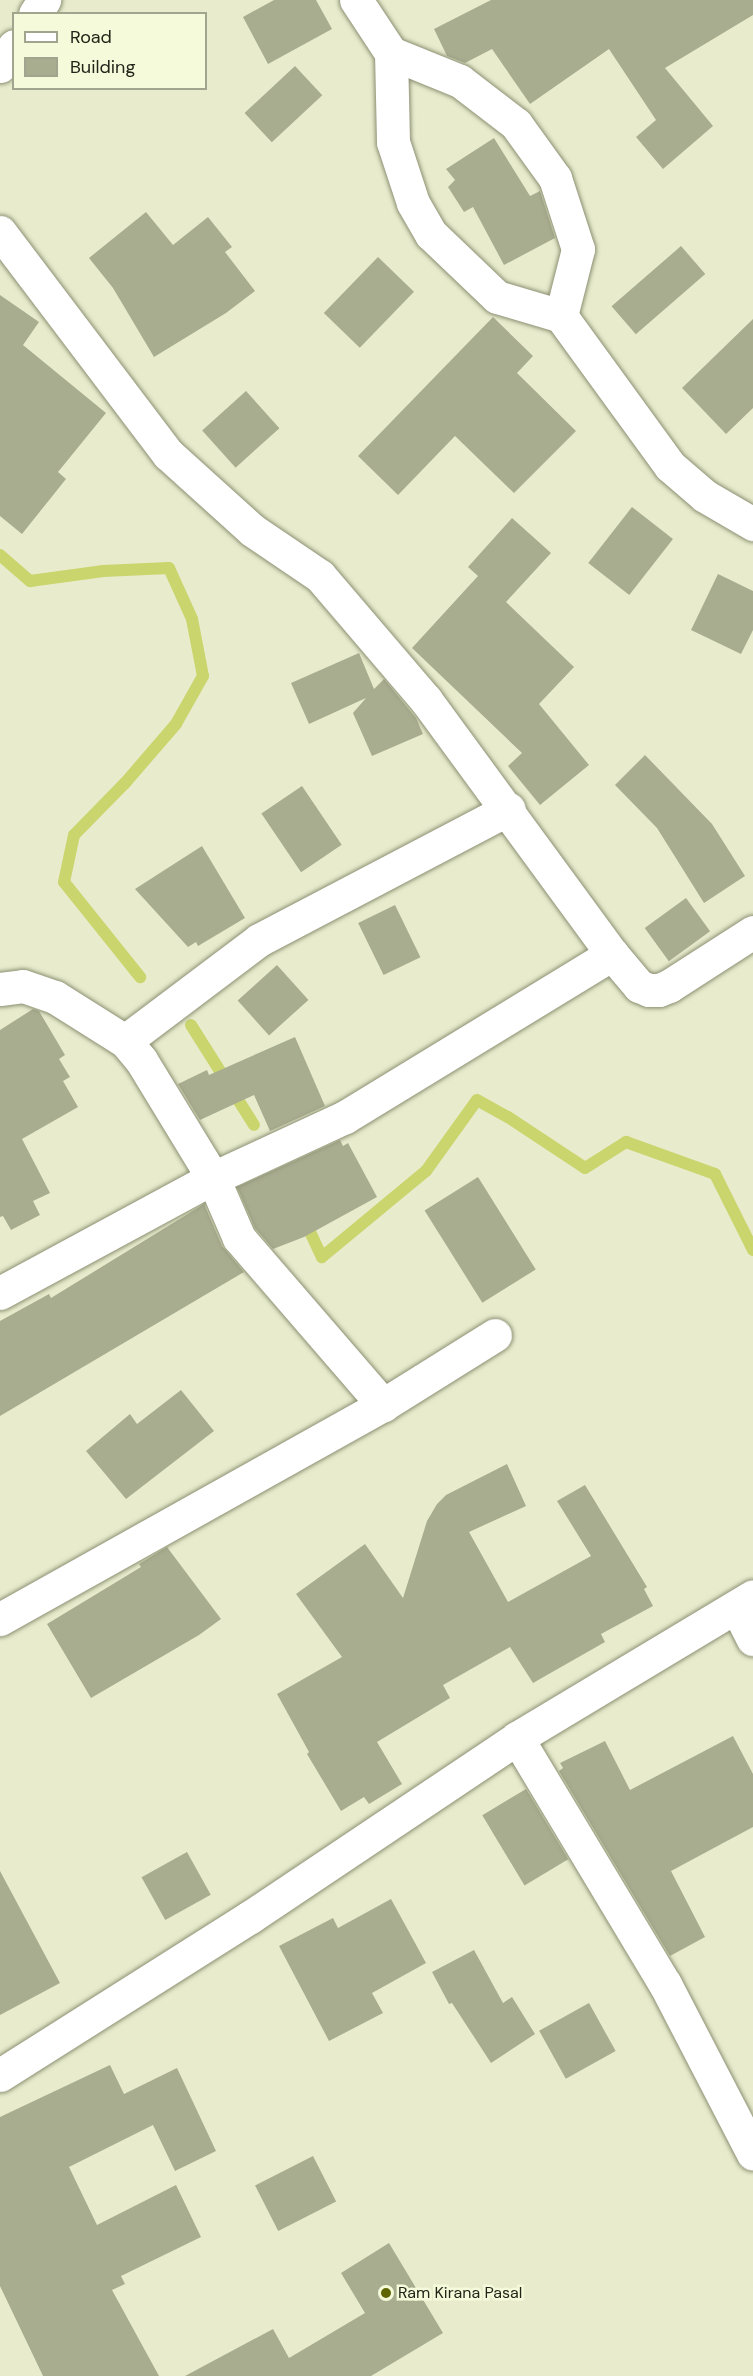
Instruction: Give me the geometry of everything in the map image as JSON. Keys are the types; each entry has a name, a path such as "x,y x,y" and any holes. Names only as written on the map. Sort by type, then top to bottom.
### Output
{"street":[{"path":"356,0 391,53 393,142 413,203 431,234 497,297 561,316 670,466 705,496 753,524"},
{"path":"0,66 12,49"},
{"path":"391,53 460,81 516,124 555,178 578,249 561,316"},
{"path":"0,232 168,454 252,530 320,576 426,700 612,954 639,986 649,990 659,990 753,932"},
{"path":"125,1041 260,940 508,809"},
{"path":"0,1293 213,1178 345,1117 612,954"},
{"path":"0,989 23,986 55,997 125,1041 141,1060 213,1178 239,1238 384,1405"},
{"path":"0,1619 384,1405 495,1335"},
{"path":"0,2075 250,1917 517,1738 745,1602 753,1639"},
{"path":"517,1738 664,1984 753,2154"}],"building":[{"path":"274,0 316,0 332,29 268,64 243,17"},
{"path":"491,0 753,0 753,15 665,68 713,126 663,169 636,137 656,120 609,49 530,104 492,49 465,63 447,56 434,29"},
{"path":"295,66 322,95 272,142 245,113"},
{"path":"494,138 530,196 540,191 555,238 504,265 473,207 464,212 448,187 455,180 446,169"},
{"path":"146,212 173,245 208,217 232,247 225,252 255,291 226,313 154,357 113,288 89,258"},
{"path":"681,246 705,274 636,334 612,306"},
{"path":"378,257 414,292 360,348 324,313"},
{"path":"0,295 39,322 23,345 106,413 58,472 66,479 22,534 0,516"},
{"path":"493,317 533,356 517,373 576,431 514,493 455,436 398,495 358,456"},
{"path":"753,319 753,408 726,434 682,388"},
{"path":"246,391 279,428 236,468 202,430"},
{"path":"632,507 673,539 629,595 588,563"},
{"path":"512,518 551,553 506,602 574,667 539,704 589,765 540,805 508,766 522,753 412,648 478,576 468,567"},
{"path":"718,574 753,591 753,630 741,654 691,630"},
{"path":"359,653 374,689 384,679 416,718 423,734 372,756 353,713 366,698 309,724 291,683"},
{"path":"645,755 712,824 745,876 704,903 657,828 615,785"},
{"path":"302,786 342,845 301,872 261,813"},
{"path":"202,846 245,918 198,946 196,942 188,947 135,889"},
{"path":"686,898 710,931 669,961 645,928"},
{"path":"395,905 420,957 384,975 358,923"},
{"path":"277,965 308,1000 269,1035 238,1000"},
{"path":"33,1009 39,1011 65,1055 59,1059 70,1077 63,1081 78,1107 22,1139 50,1193 33,1201 40,1215 11,1230 3,1216 0,1217 0,1030"},
{"path":"295,1037 325,1106 270,1131 254,1095 200,1120 178,1084 207,1070 209,1075"},
{"path":"340,1140 343,1146 348,1143 377,1197 304,1237 273,1249 255,1228 237,1187"},
{"path":"478,1177 536,1269 482,1303 425,1210"},
{"path":"204,1204 222,1246 244,1272 0,1416 0,1321 49,1294 51,1298"},
{"path":"181,1390 214,1431 126,1499 86,1451 130,1414 137,1424"},
{"path":"507,1464 526,1506 469,1532 508,1602 591,1556 557,1501 585,1485 647,1587 644,1589 653,1606 601,1634 605,1642 533,1683 510,1647 443,1685 450,1698 377,1742 402,1784 369,1804 364,1797 341,1811 307,1754 309,1752 277,1694 342,1657 296,1594 365,1544 403,1598 427,1521 437,1504 446,1495"},
{"path":"167,1547 221,1619 199,1635 91,1698 47,1624 141,1567 139,1564"},
{"path":"733,1736 753,1774 753,1827 671,1871 705,1937 670,1956 559,1771 563,1768 560,1763 605,1741 630,1790"},
{"path":"526,1789 568,1859 525,1886 482,1815"},
{"path":"187,1852 211,1895 165,1920 142,1877"},
{"path":"0,1871 60,1983 0,2015"},
{"path":"391,1899 426,1963 372,1993 383,2013 329,2041 279,1946 333,1918 338,1928"},
{"path":"474,1950 503,2003 512,1997 535,2034 491,2063 452,2003 449,2004 432,1972"},
{"path":"589,2003 616,2051 566,2079 539,2031"},
{"path":"110,2065 124,2094 177,2068 216,2151 175,2171 153,2125 69,2167 97,2225 176,2185 201,2237 121,2276 125,2284 112,2290 159,2376 43,2376 0,2286 0,2117"},
{"path":"313,2156 336,2201 278,2231 255,2186"},
{"name":"Ram Kirana Pasal","path":"389,2243 443,2333 371,2376 185,2376 273,2329 289,2358 365,2313 341,2273"}],"waterway":[{"path":"0,555 30,581 103,571 169,568 192,619 203,676 176,724 125,783 74,835 64,882 140,977"},
{"path":"191,1025 254,1125"},
{"path":"305,1221 322,1257 426,1171 477,1100 508,1117 585,1168 626,1142 715,1174 753,1250"}],"place":[{"name":"Ram Kirana Pasal","path":"386,2293"}]}
